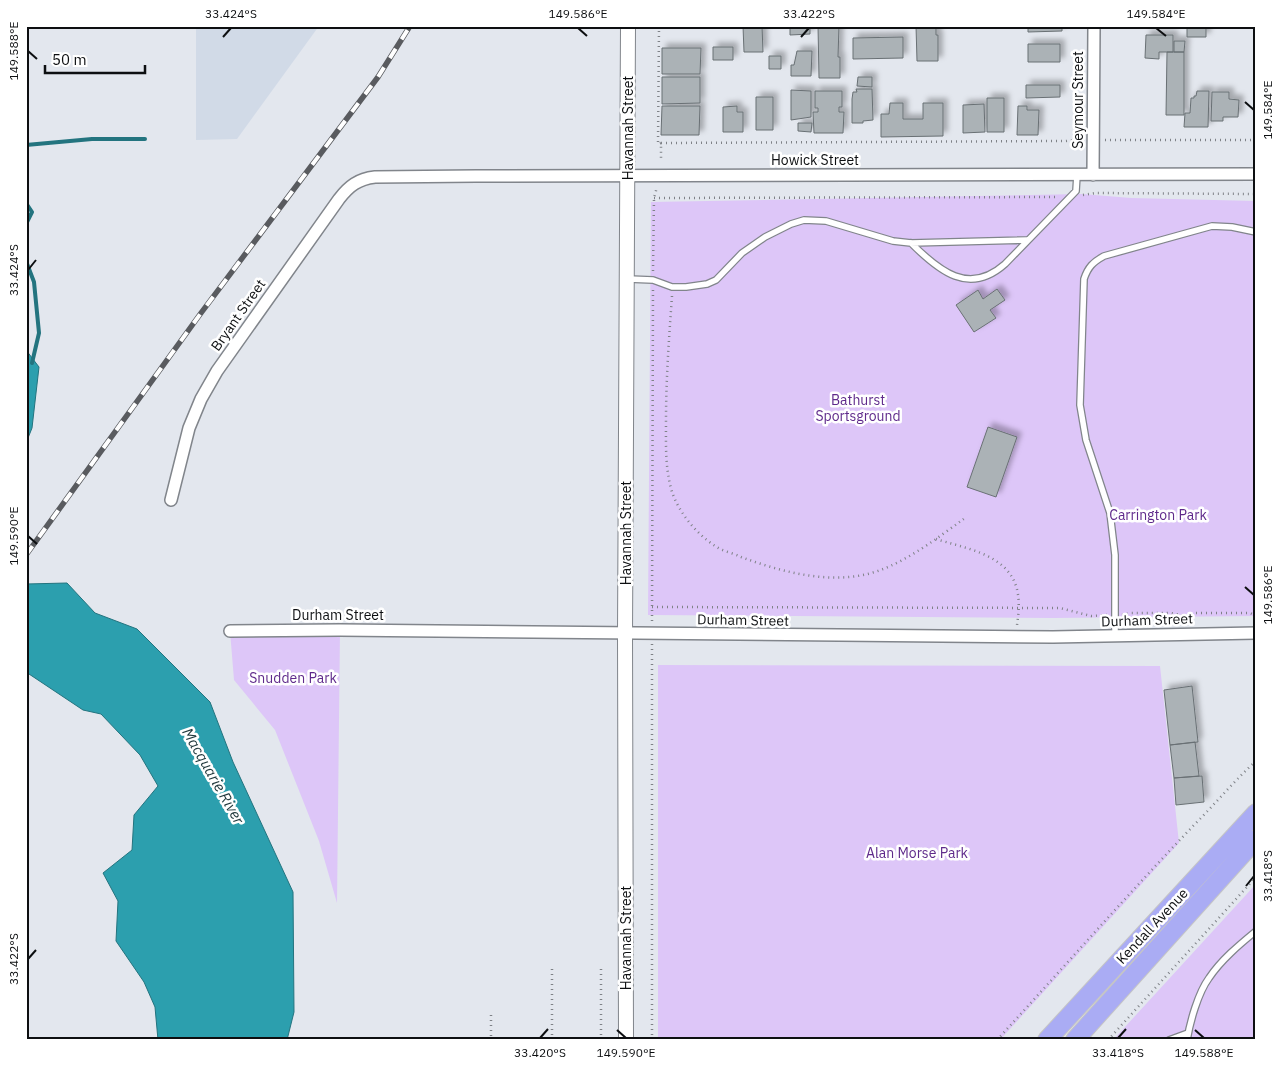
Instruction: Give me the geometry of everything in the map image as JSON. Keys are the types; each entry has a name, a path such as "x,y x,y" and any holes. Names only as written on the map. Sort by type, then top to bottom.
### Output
{"highway":[{"name":"Kendall Avenue","path":"1047,1040 1256,813"},
{"name":"Kendall Avenue","path":"1075,1040 1256,839"}],"street":[{"name":"Havannah Street","path":"626,1040 628,26"},
{"name":"Seymour Street","path":"1093,175 1094,26"},
{"name":"Howick Street","path":"374,177 1256,174"},
{"name":"Bryant Street","path":"171,500 189,428 201,399 217,371 342,195 354,183 364,178 374,177"},
{"name":"Durham Street","path":"230,631 340,630 1016,637 1256,633"}],"lane":[{"path":"911,243 925,258 942,270 959,278 984,278 996,272 1076,191 1077,175"},
{"path":"628,279 653,280 672,287 701,285 716,280 742,253 765,237 791,224 804,220 826,221 893,241 911,243 1027,240"},
{"path":"1114,636 1115,556 1110,513 1086,440 1080,405 1084,279 1087,269 1092,263 1104,256 1212,226 1232,226 1256,232"},
{"path":"1187,1040 1203,988 1209,977 1233,950 1256,931"},
{"path":"1169,1040 1188,1033"}],"path":[{"path":"659,26 658,144 661,144 661,158"},
{"path":"661,144 1056,141 1093,139 1256,140"},
{"path":"652,1040 653,280 654,198 657,186"},
{"path":"654,198 1069,197 1096,193 1256,194"},
{"path":"672,287 666,388 666,467 673,494 683,514 700,535 721,549 761,564 802,574 835,578 864,575 890,567 936,539 965,518"},
{"path":"936,539 991,556 1008,570 1016,586 1019,608 1016,637"},
{"path":"652,607 1060,608 1091,616 1131,613 1171,613 1186,616 1195,613 1250,613 1256,616"},
{"path":"997,1040 1142,879 1202,818 1233,782 1256,761"},
{"path":"1108,1040 1256,877"},
{"path":"601,966 601,1040"},
{"path":"552,969 552,1040"},
{"path":"491,1015 491,1040"}],"shaded area":[{"path":"196,26 319,26 237,139 196,140"}],"green space":[{"name":"Bathurst Sportsground","path":"1082,194 1131,198 1256,201 1256,616 1053,618 648,615 651,202"},
{"name":"Snudden Park","path":"340,630 337,903 319,841 275,730 234,680 230,631"},
{"name":"Alan Morse Park","path":"658,665 1160,666 1179,843 1000,1040 658,1040"},
{"path":"1256,884 1256,1040 1113,1040"}],"water":[{"path":"26,350 39,367 32,428 26,443"},
{"name":"Macquarie River","path":"67,583 95,613 137,629 210,702 233,762 293,892 294,1012 287,1040 158,1040 155,1007 144,982 116,941 118,901 103,873 132,850 134,815 158,786 140,755 101,714 83,710 26,672 26,584"}],"building":[{"path":"743,26 762,26 763,52 744,52"},
{"path":"790,26 810,26 810,34 790,35"},
{"path":"818,26 839,26 838,57 840,57 840,78 819,78"},
{"path":"916,26 936,26 938,61 917,61"},
{"path":"1028,26 1062,26 1062,31 1028,32"},
{"path":"1187,26 1206,26 1206,37 1187,37"},
{"path":"1146,35 1173,35 1173,52 1159,52 1159,59 1145,58"},
{"path":"903,37 903,58 853,59 853,38"},
{"path":"1174,41 1185,41 1184,52 1174,52"},
{"path":"1028,44 1060,44 1060,62 1028,62"},
{"path":"713,47 733,47 733,60 713,60"},
{"path":"662,48 701,48 700,74 662,74"},
{"path":"797,51 812,51 811,76 791,76 791,65 794,65"},
{"path":"1167,52 1184,52 1184,115 1166,115"},
{"path":"769,56 781,56 781,69 769,69"},
{"path":"662,77 700,77 700,103 662,104"},
{"path":"858,77 872,77 872,87 857,86"},
{"path":"1026,85 1060,85 1060,97 1026,98"},
{"path":"856,89 872,89 873,120 863,121 863,123 852,123 852,99 853,92 857,92"},
{"path":"791,90 811,91 811,117 791,120"},
{"path":"815,91 842,91 842,107 839,107 839,112 844,112 843,133 814,133 813,112 818,112 818,108 815,108"},
{"path":"1197,91 1209,91 1208,127 1184,127 1185,113 1190,113 1191,98 1196,96"},
{"path":"1212,92 1229,92 1229,99 1239,100 1238,117 1223,117 1223,121 1211,121"},
{"path":"756,97 773,97 773,130 756,130"},
{"path":"987,98 1004,98 1004,132 987,132"},
{"path":"890,103 903,103 903,119 923,119 923,103 943,103 943,136 881,137 881,114 889,114"},
{"path":"984,104 985,132 963,133 963,105"},
{"path":"662,106 700,106 699,135 661,135"},
{"path":"737,106 737,112 743,112 743,132 723,132 723,107"},
{"path":"1018,106 1027,106 1027,110 1039,110 1038,135 1017,135"},
{"path":"798,123 812,123 811,132 798,131"},
{"path":"997,289 1005,300 990,310 996,318 974,332 956,305 978,290 983,299"},
{"path":"988,427 1017,437 996,497 967,487"},
{"path":"1192,686 1198,742 1170,745 1164,690"},
{"path":"1195,742 1199,776 1174,778 1170,745"},
{"path":"1202,776 1204,802 1176,805 1174,778"}],"waterway":[{"path":"26,145 92,139 145,139"},
{"path":"26,203 32,212 26,224"},
{"path":"26,261 34,282 39,333 32,363"}],"railway":[{"path":"26,555 201,313 378,77 410,26"}],"park label":[{"name":"Carrington Park","path":"1158,515"}]}
